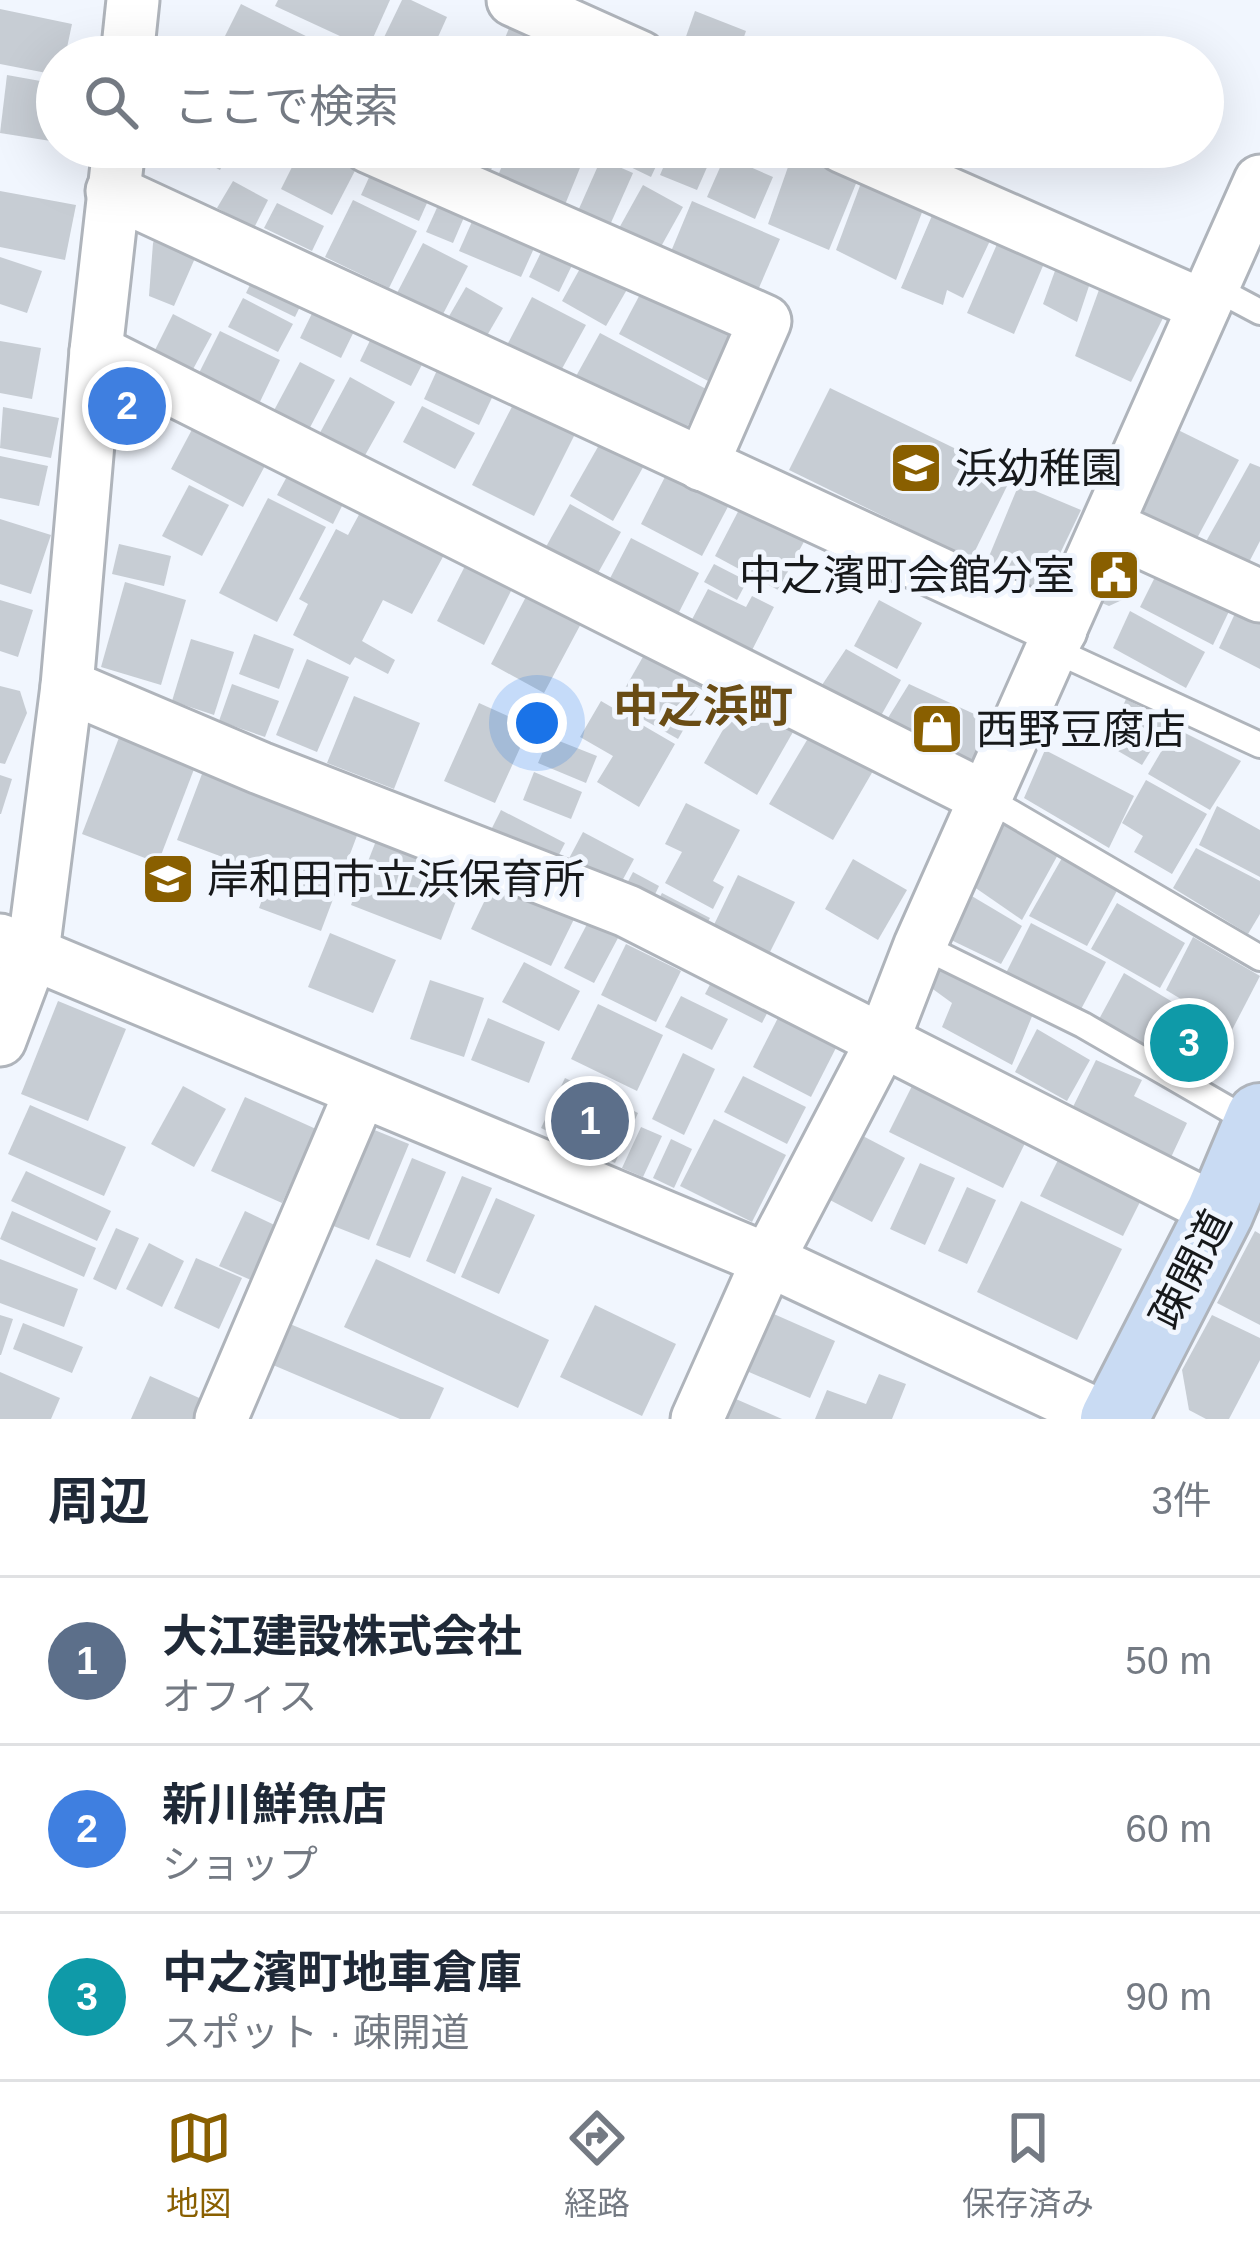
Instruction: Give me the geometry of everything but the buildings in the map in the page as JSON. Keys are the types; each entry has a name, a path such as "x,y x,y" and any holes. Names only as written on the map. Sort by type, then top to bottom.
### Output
{"street":[{"path":"513,0 593,36"},
{"path":"417,168 765,321 702,465"},
{"path":"894,168 1209,297"},
{"path":"0,1040 67,686 115,169 1056,639"},
{"path":"698,1419 769,1260 884,1038 920,945 1260,181"},
{"path":"95,351 986,797"},
{"path":"1107,526 1260,596"},
{"path":"67,686 260,768 627,911 1220,1212"},
{"path":"16,946 769,1260 1110,1419"},
{"path":"221,1419 361,1091"},
{"name":"疎開道","path":"1110,1419 1220,1212 1258,1121"}],"lane":[{"path":"1209,297 1260,312"},
{"path":"1056,639 1260,746"},
{"path":"986,797 1260,958"},
{"path":"920,945 1084,1025 1258,1121"}],"place":[{"name":"新川鮮魚店","path":"127,406"},
{"name":"浜幼稚園","path":"916,468"},
{"name":"中之濱町会館分室","path":"1114,575"},
{"name":"西野豆腐店","path":"937,729"},
{"name":"岸和田市立浜保育所","path":"168,879"},
{"name":"中之濱町地車倉庫","path":"1189,1043"},
{"name":"大江建設株式会社","path":"590,1121"}],"district":[{"name":"中之浜町","path":"703,706"}]}
